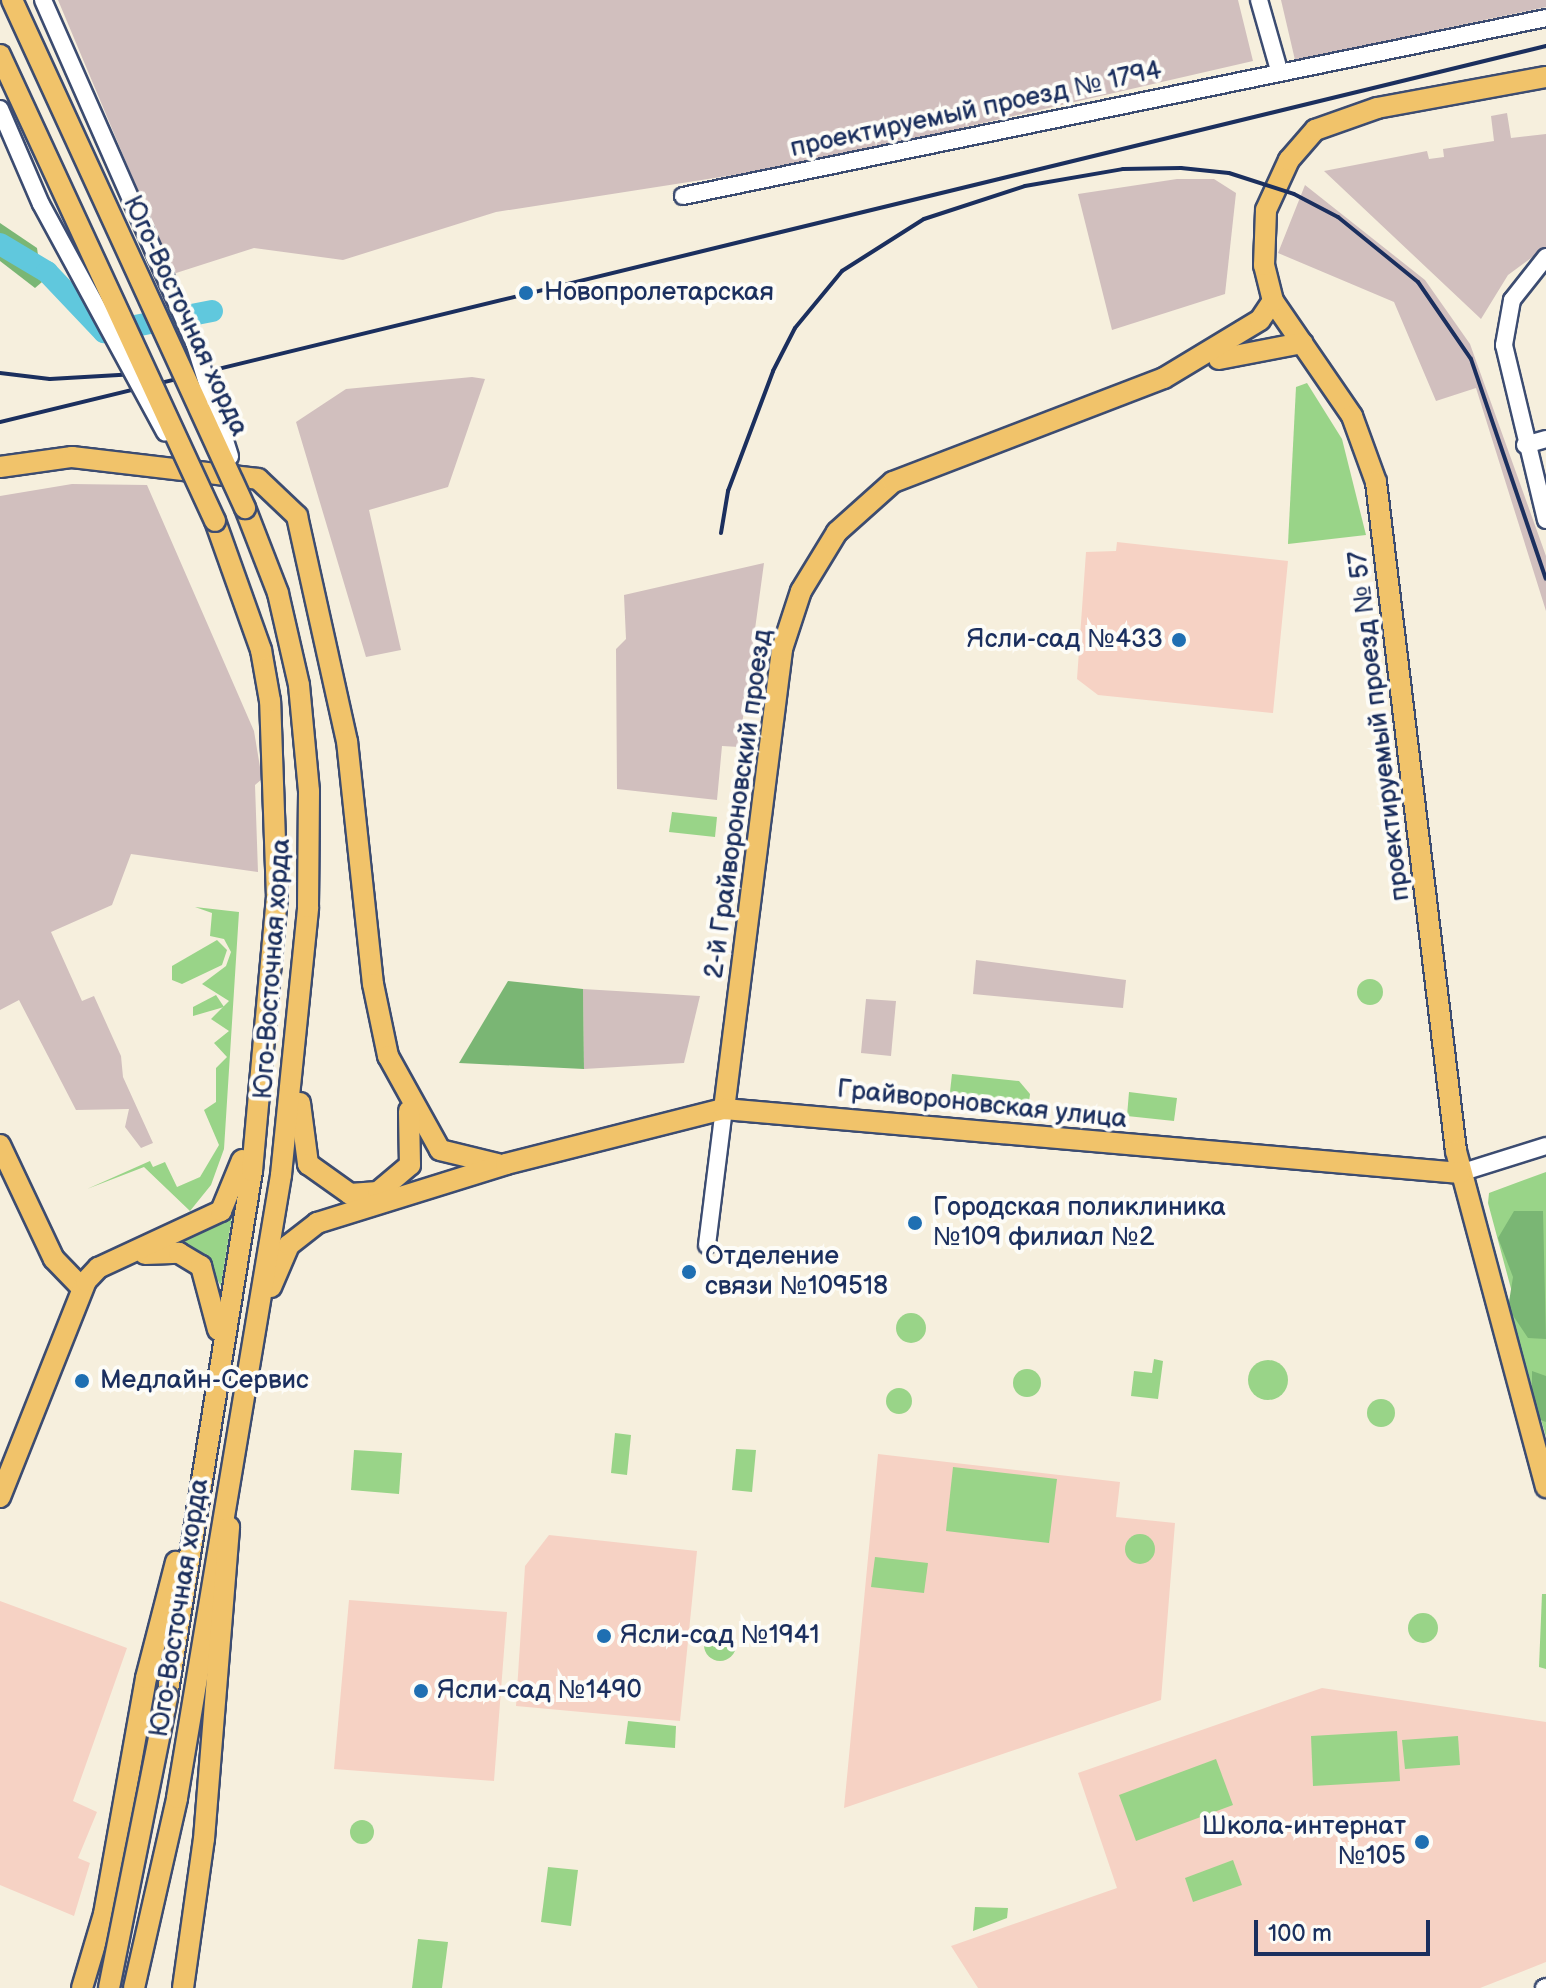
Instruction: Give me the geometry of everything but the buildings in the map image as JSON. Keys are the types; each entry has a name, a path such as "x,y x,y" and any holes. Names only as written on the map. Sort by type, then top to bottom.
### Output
{"main road":[{"name":"Юго-Восточная хорда","path":"12,0 245,508 278,593 299,685 310,847 300,997 281,1175 232,1441 192,1703 134,1988"},
{"name":"Юго-Восточная хорда","path":"0,55 215,521 261,650 276,753 277,898 262,1075 167,1697 109,1988"},
{"path":"1273,301 1264,265 1266,210 1289,160 1315,130 1377,108 1546,77"},
{"name":"проектируемый проезд № 57","path":"1273,301 1352,416 1376,482 1460,1173 1546,1487"},
{"name":"2-й Грайвороновский проезд","path":"724,1109 782,649 816,564 859,507 893,482 1177,371 1236,339 1273,301"},
{"path":"1177,371 1259,346 1302,343"},
{"path":"0,467 72,457 258,479 297,516 347,741 373,984 407,1100 413,1152 401,1176 364,1194 336,1190 308,1164 300,1127 300,997"},
{"path":"0,1497 82,1288 98,1268 209,1220 230,1200 262,1075"},
{"path":"407,1100 440,1150 465,1162 506,1164"},
{"name":"Грайвороновская улица","path":"506,1164 724,1109 1460,1173"},
{"path":"0,1145 54,1259 82,1288"},
{"path":"248,1367 280,1263 299,1233 506,1164"},
{"path":"133,1255 179,1253 201,1266 217,1309 220,1362"},
{"path":"183,1988 204,1839 232,1441"},
{"path":"82,1988 104,1914 146,1678 200,1474"}],"street":[{"path":"43,0 194,342 245,508"},
{"path":"1259,0 1279,70"},
{"name":"проектируемый проезд № 1794","path":"683,196 1279,70 1546,18"},
{"path":"0,109 41,204 215,521"},
{"path":"1546,257 1521,282 1504,329 1525,445 1546,520"},
{"path":"1525,445 1546,439"},
{"path":"707,1245 724,1109"},
{"path":"1460,1173 1546,1146"}],"shaded area":[{"path":"58,0 1238,0 1253,61 810,163 496,212 343,260 254,248 173,274"},
{"path":"1281,0 1546,0 1546,7 1295,60"},
{"path":"1507,113 1511,138 1546,134 1546,247 1508,275 1481,319 1324,171 1427,151 1429,159 1444,157 1443,149 1494,141 1491,116"},
{"path":"1177,179 1214,179 1236,193 1225,294 1112,330 1078,194"},
{"path":"1305,185 1425,280 1470,344 1546,556 1546,611 1476,388 1436,401 1394,302 1278,253"},
{"path":"472,377 485,379 448,487 369,510 401,650 366,657 296,422 346,389"},
{"path":"72,484 147,485 254,731 262,779 255,785 258,872 131,854 112,905 51,932 82,1001 94,996 121,1056 123,1077 153,1143 141,1148 125,1127 129,1109 76,1110 19,1000 0,1010 0,496"},
{"name":"Ясли-сад №433","path":"1117,542 1288,561 1273,713 1098,695 1077,679 1086,552 1116,551"},
{"path":"764,563 739,747 722,746 717,800 617,789 616,649 626,639 624,595"},
{"path":"976,960 1126,980 1123,1008 973,994"},
{"path":"583,989 700,996 684,1063 584,1069"},
{"path":"866,999 896,1001 891,1056 861,1053"},
{"path":"878,1454 1120,1482 1116,1517 1175,1523 1161,1700 844,1808"},
{"name":"Ясли-сад №1941","path":"549,1535 697,1551 680,1721 516,1706 525,1566"},
{"name":"Ясли-сад №1490","path":"349,1600 507,1612 494,1781 334,1769"},
{"path":"0,1601 127,1648 73,1801 97,1812 78,1858 90,1863 74,1916 0,1885"},
{"path":"1322,1688 1546,1722 1546,1962 1480,1988 978,1988 951,1946 1117,1888 1078,1773"}],"green space":[{"path":"0,223 37,248 42,282 35,288 0,261"},
{"path":"1307,383 1342,439 1366,535 1288,544 1296,387"},
{"path":"672,812 717,817 715,837 669,832"},
{"path":"195,907 239,912 224,1149 211,1185 190,1211 144,1167 87,1189 150,1161 153,1167 165,1162 177,1187 200,1177 219,1145 204,1110 216,1102 216,1068 227,1057 214,1043 229,1031 211,1019 229,1001 202,984 226,966 231,952 224,939 210,936 212,913"},
{"path":"217,940 227,950 222,965 182,984 172,980 172,966"},
{"path":"1370,979 1379,983 1383,992 1379,1001 1370,1005 1361,1001 1357,992 1361,983"},
{"path":"508,981 583,989 584,1069 459,1063"},
{"path":"216,995 224,1007 193,1016 193,1007"},
{"path":"952,1074 1019,1081 1030,1094 1028,1109 949,1101"},
{"path":"1129,1092 1177,1098 1174,1121 1127,1116"},
{"path":"1546,1172 1546,1437 1523,1355 1510,1335 1506,1316 1517,1311 1488,1203 1489,1193"},
{"path":"234,1204 221,1286 209,1266 164,1244"},
{"path":"1514,1211 1543,1211 1546,1339 1528,1338 1508,1308 1513,1277 1498,1238"},
{"path":"911,1313 921,1318 926,1328 921,1338 911,1343 901,1338 896,1328 901,1318"},
{"path":"1154,1359 1163,1361 1158,1399 1131,1396 1134,1371 1152,1373"},
{"path":"1268,1360 1282,1366 1288,1380 1282,1394 1268,1400 1254,1394 1248,1380 1254,1366"},
{"path":"1027,1369 1037,1373 1041,1383 1037,1393 1027,1397 1017,1393 1013,1383 1017,1373"},
{"path":"1532,1371 1546,1376 1546,1422 1532,1417"},
{"path":"899,1388 908,1392 912,1401 908,1410 899,1414 890,1410 886,1401 890,1392"},
{"path":"1381,1399 1391,1403 1395,1413 1391,1423 1381,1427 1371,1423 1367,1413 1371,1403"},
{"path":"615,1433 631,1435 627,1475 611,1473"},
{"path":"736,1449 756,1450 752,1492 732,1490"},
{"path":"354,1450 402,1453 399,1494 351,1490"},
{"path":"953,1467 1057,1479 1049,1543 946,1531"},
{"path":"1140,1534 1151,1538 1155,1549 1151,1560 1140,1564 1129,1560 1125,1549 1129,1538"},
{"path":"875,1557 928,1563 924,1593 871,1587"},
{"path":"1542,1594 1546,1594 1546,1669 1539,1667"},
{"path":"1423,1613 1434,1617 1438,1628 1434,1639 1423,1643 1412,1639 1408,1628 1412,1617"},
{"path":"720,1629 731,1634 736,1645 731,1656 720,1661 709,1656 704,1645 709,1634"},
{"path":"628,1721 676,1726 675,1748 625,1744"},
{"path":"1397,1731 1400,1781 1313,1786 1311,1736"},
{"path":"1458,1736 1460,1765 1405,1769 1402,1740"},
{"path":"1216,1759 1233,1805 1136,1841 1119,1795"},
{"path":"362,1820 373,1827 374,1832 367,1843 362,1844 351,1837 350,1832 357,1821"},
{"path":"1233,1860 1242,1885 1193,1902 1185,1878"},
{"path":"548,1867 578,1870 571,1926 541,1922"},
{"path":"975,1907 1008,1908 1007,1918 973,1931"},
{"path":"418,1939 448,1942 442,1988 412,1988"}],"waterway":[{"path":"0,244 47,272 104,332 212,311"}],"railway":[{"path":"0,422 1546,46"},
{"path":"721,533 728,491 773,371 795,328 842,271 924,219 1025,186 1123,169 1181,168 1229,173 1294,194 1338,217 1418,282 1471,359 1546,579"},
{"path":"0,373 50,379 136,374"}],"place":[{"name":"Новопролетарская","path":"526,293"},
{"name":"Ясли-сад №433","path":"1179,640"},
{"name":"Городская поликлиника №109 филиал №2","path":"915,1223"},
{"name":"Отделение связи №109518","path":"689,1272"},
{"name":"Медлайн-Сервис","path":"82,1381"},
{"name":"Ясли-сад №1941","path":"604,1636"},
{"name":"Ясли-сад №1490","path":"421,1691"},
{"name":"Школа-интернат №105","path":"1422,1842"}]}
